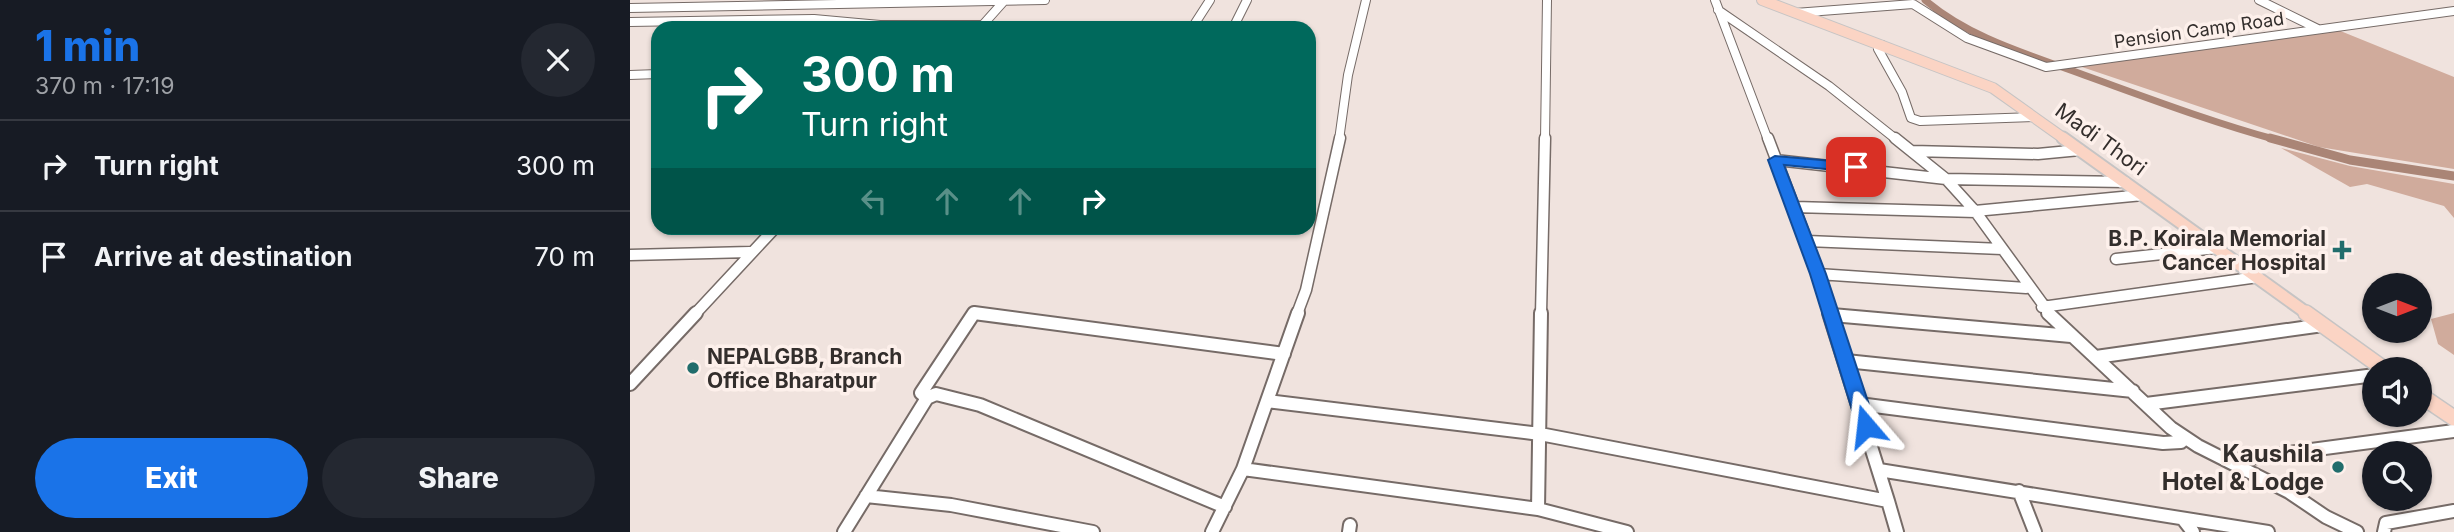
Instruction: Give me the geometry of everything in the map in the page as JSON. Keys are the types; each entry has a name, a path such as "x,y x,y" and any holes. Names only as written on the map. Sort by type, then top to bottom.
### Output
{"main road":[{"name":"Madi Thori","path":"1762,0 1978,80 2034,117 2367,357"},
{"path":"2432,403 2454,418"}],"street":[{"path":"986,21 1004,0"},
{"path":"630,8 1045,0"},
{"path":"1196,21 1210,0"},
{"path":"1236,21 1247,0"},
{"path":"1212,532 1243,469 1306,290 1336,165 1348,75 1366,0"},
{"path":"1538,509 1547,0"},
{"path":"1715,0 1807,241 1832,315 1896,532"},
{"path":"2259,0 2318,29"},
{"path":"1795,13 1830,4 1912,2"},
{"name":"Pension Camp Road","path":"1912,2 1945,27 1978,43 2040,66 2454,11"},
{"path":"1718,10 1829,86 1946,179 1976,212 2025,288 2042,307 2185,438 2289,492 2326,517 2357,532"},
{"path":"691,21 836,21"},
{"path":"630,22 651,22"},
{"path":"1882,45 1878,49 1902,92 1911,118 1920,121 2034,117"},
{"path":"630,75 651,74"},
{"path":"1912,151 1956,149 2031,155 2080,150"},
{"path":"1775,160 1946,179 2125,182"},
{"path":"1794,207 1976,212 2143,195"},
{"path":"630,384 768,235"},
{"path":"1807,241 2002,250"},
{"path":"2116,258 2217,248"},
{"path":"630,255 750,252"},
{"path":"1818,274 2025,288"},
{"path":"2042,307 2258,277"},
{"path":"928,398 921,393 974,313 1284,354"},
{"path":"1832,315 2071,336"},
{"path":"2096,357 2323,325"},
{"path":"1846,361 2133,391"},
{"path":"2146,404 2362,377"},
{"path":"844,532 928,398 936,394 980,405 1225,507"},
{"path":"1267,401 1540,434 1888,500"},
{"path":"1859,404 2163,443 2181,442 2185,438"},
{"path":"2228,461 2454,431"},
{"path":"1243,469 1538,509 1627,532"},
{"path":"1879,470 2268,532"},
{"path":"2019,491 2035,532"},
{"path":"866,496 921,500 1093,532"},
{"path":"2384,532 2386,523 2398,519 2454,511"},
{"path":"2183,519 2193,532"}],"shaded area":[{"path":"2338,30 2454,77 2454,169 2319,147 2079,66"},
{"path":"2281,148 2350,166 2454,184 2454,218 2444,206 2367,184 2350,187"},
{"path":"2454,313 2454,355 2438,344 2432,319"}],"waterway":[{"path":"1925,0 1961,25 2001,44 2180,109 2275,139"},
{"path":"2270,138 2275,139"},
{"path":"2275,139 2350,160 2454,176"}],"place":[{"name":"B.P. Koirala Memorial Cancer Hospital","path":"2342,250"},
{"name":"NEPALGBB, Branch Office Bharatpur","path":"693,368"},
{"name":"Kaushila Hotel & Lodge","path":"2338,467"}],"route":[{"path":"1856,167 1775,160 1807,241 1866,426"}]}
